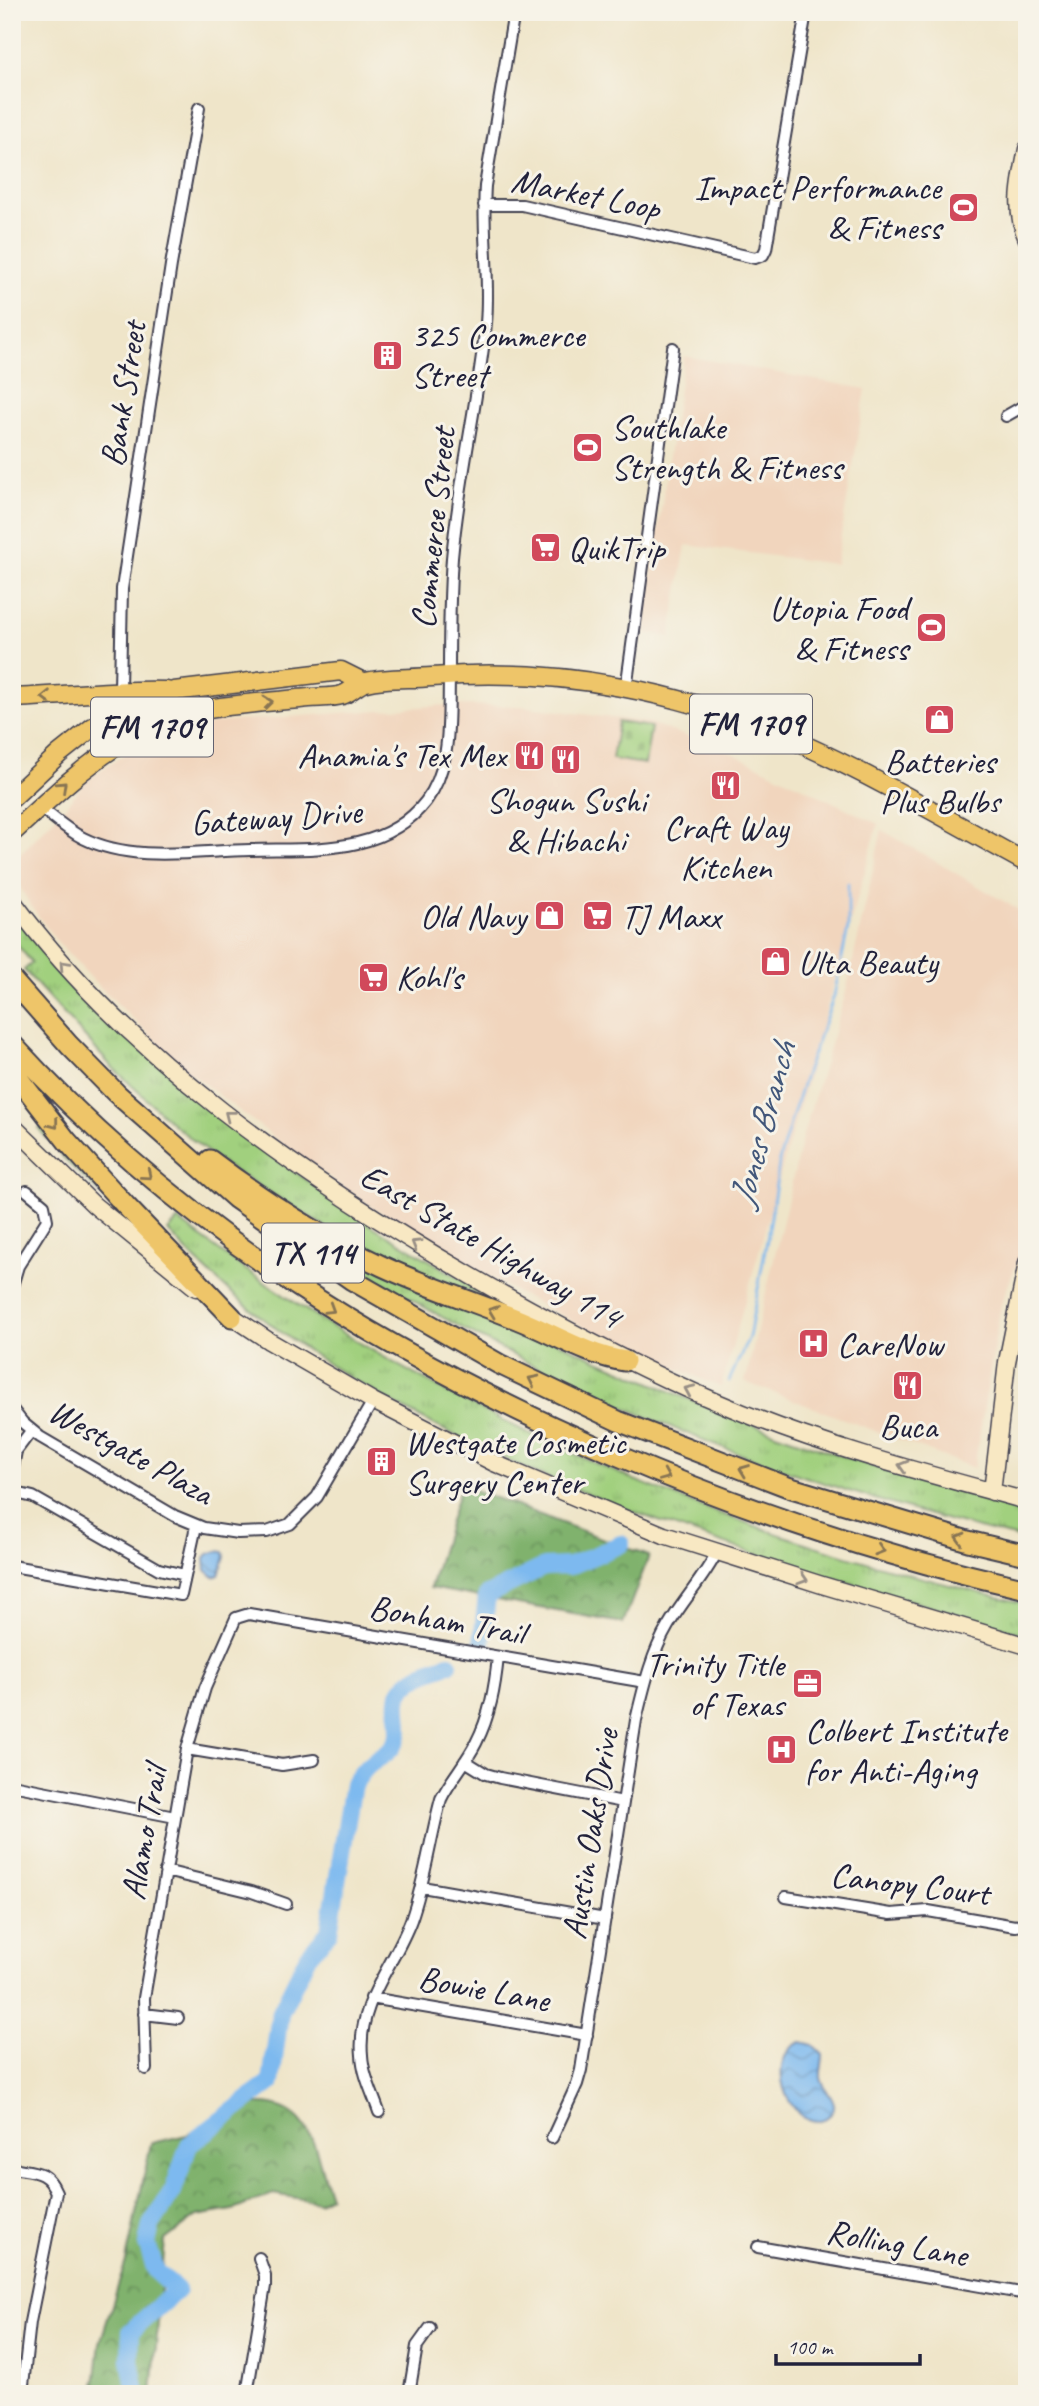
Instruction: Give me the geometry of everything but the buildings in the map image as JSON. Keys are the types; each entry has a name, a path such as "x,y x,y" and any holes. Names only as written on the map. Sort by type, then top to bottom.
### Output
{"highway":[{"name":"TX 114","path":"12,980 116,1093 235,1198 352,1280 499,1364 618,1422 788,1487 968,1541 1027,1555"},
{"name":"TX 114","path":"12,1044 96,1130 173,1196 281,1277 362,1328 461,1384 614,1454 751,1509 914,1561 1027,1589"},
{"path":"69,1045 89,1054 180,1137 251,1191 334,1241 427,1285 525,1323 603,1358 625,1361"},
{"path":"12,1070 67,1141 232,1317"}],"main road":[{"path":"1027,149 1018,202 1019,218 1027,239"},
{"name":"FM 1709","path":"12,798 59,754 93,727 174,691 341,671 363,682"},
{"name":"FM 1709","path":"12,833 77,773 113,747 158,724 218,707 342,695 363,682 449,675 524,675 594,682 673,699 744,721 856,770 1027,863"},
{"path":"12,698 63,696 120,689 174,691"},
{"path":"93,727 107,714 120,689"},
{"name":"East State Highway 114","path":"12,900 43,942 83,985 176,1074 253,1134 363,1212 528,1309 625,1361 718,1403 801,1435 1027,1501"},
{"path":"12,1125 93,1205 232,1317 373,1401 494,1464 664,1535 1027,1646"},
{"path":"992,1492 1007,1363 1027,1263"}],"street":[{"name":"Commerce Street","path":"449,675 452,558 486,324 488,267 484,205 514,12"},
{"name":"Market Loop","path":"484,205 522,205 755,258 763,255 806,12"},
{"name":"Bank Street","path":"120,689 122,589 171,265 199,108"},
{"path":"626,689 673,348"},
{"path":"1006,416 1027,404"},
{"name":"Gateway Drive","path":"40,807 82,838 131,852 321,848 374,840 414,814 434,788 448,736 449,675"},
{"path":"12,1286 18,1266 47,1220 44,1205 27,1191"},
{"name":"Westgate Plaza","path":"12,1409 31,1431 195,1526 252,1534 290,1524 317,1497 373,1401"},
{"path":"12,1473 16,1451 31,1431"},
{"path":"12,1492 33,1497 159,1569 185,1575"},
{"path":"12,1566 181,1595 195,1526"},
{"name":"Austin Oaks Drive","path":"552,2138 578,2084 636,1720 645,1682 668,1626 717,1552"},
{"name":"Bonham Trail","path":"239,1616 249,1614 645,1682"},
{"name":"Alamo Trail","path":"146,2069 144,2014 165,1871 187,1749 205,1688 227,1633 239,1616"},
{"path":"379,2112 361,2054 364,2017 410,1923 422,1887 441,1799 485,1724 498,1657"},
{"path":"187,1749 282,1765 314,1760"},
{"path":"465,1761 486,1774 500,1778 623,1802"},
{"path":"12,1785 175,1817"},
{"path":"165,1871 252,1892 286,1904"},
{"path":"422,1887 605,1919"},
{"name":"Canopy Court","path":"786,1897 891,1914 928,1911 1015,1926 1027,1924"},
{"name":"Bowie Lane","path":"371,1998 587,2035"},
{"path":"144,2014 178,2018"},
{"path":"12,2168 46,2175 56,2192 30,2322 22,2394"},
{"name":"Rolling Lane","path":"758,2247 1027,2294"},
{"path":"247,2394 265,2286 265,2275 259,2258"},
{"path":"409,2394 417,2346 430,2328"}],"shaded area":[{"path":"684,356 866,389 836,564 686,545 670,637 643,632"},
{"path":"446,705 521,706 650,723 732,753 878,824 721,1387 610,1340 518,1293 371,1206 295,1153 184,1068 95,982 55,939 12,873 12,863 85,782 129,751 154,738 214,723"},
{"path":"882,830 1027,915 1027,1236 1001,1304 974,1468 745,1382 803,1135 846,992"}],"green space":[{"path":"618,722 651,727 645,764 612,759"},
{"path":"12,913 53,961 252,1141 364,1221 504,1305 367,1252 221,1163 173,1124 111,1066 24,970 32,963 12,938"},
{"path":"44,1124 116,1209 69,1164 39,1129"},
{"path":"178,1220 273,1288 372,1350 475,1407 582,1457 690,1502 801,1542 1027,1604 1027,1635 713,1540 560,1483 485,1450 345,1375 252,1310 222,1285 168,1231"},
{"path":"305,1233 679,1395 775,1433 875,1467 1027,1512 1027,1540 836,1487 743,1455 652,1419 562,1379 475,1335 389,1286"},
{"path":"461,1485 649,1556 623,1623 430,1588"},
{"path":"256,2104 290,2111 301,2121 315,2147 330,2196 319,2202 273,2194 233,2210 197,2216 165,2240 152,2394 94,2394 100,2343 126,2261 151,2143 187,2135"}],"water":[{"path":"218,1551 224,1552 225,1557 219,1575 214,1577 206,1570 205,1558"},
{"path":"801,2042 813,2045 823,2055 821,2078 834,2105 829,2116 821,2121 808,2119 797,2111 784,2088 783,2061 790,2049"}],"waterway":[{"name":"Jones Branch","path":"729,1381 749,1337 780,1157 804,1078 834,996 848,928 848,883"},
{"name":"Jones Branch","path":"482,1643 487,1595 544,1567 570,1566 621,1544"},
{"name":"Jones Branch","path":"136,2394 130,2360 131,2331 177,2290 156,2271 147,2244 151,2225 173,2191 189,2145 271,2082 280,2013 308,1956 329,1932 353,1784 367,1767 395,1743 399,1727 398,1700 405,1686 418,1676 449,1664"}],"place":[{"name":"Impact Performance & Fitness","path":"964,207"},
{"name":"325 Commerce Street","path":"388,355"},
{"name":"Southlake Strength & Fitness","path":"588,447"},
{"name":"QuikTrip","path":"545,548"},
{"name":"Utopia Food & Fitness","path":"931,628"},
{"name":"Batteries Plus Bulbs","path":"940,720"},
{"name":"Anamia's Tex Mex","path":"529,755"},
{"name":"Shogun Sushi & Hibachi","path":"566,759"},
{"name":"Craft Way Kitchen","path":"726,786"},
{"name":"Old Navy","path":"549,916"},
{"name":"TJ Maxx","path":"598,916"},
{"name":"Ulta Beauty","path":"775,962"},
{"name":"Kohl's","path":"373,977"},
{"name":"CareNow","path":"814,1344"},
{"name":"Buca","path":"908,1385"},
{"name":"Westgate Cosmetic Surgery Center","path":"382,1462"},
{"name":"Trinity Title of Texas","path":"807,1684"},
{"name":"Colbert Institute for Anti-Aging","path":"782,1750"}]}
